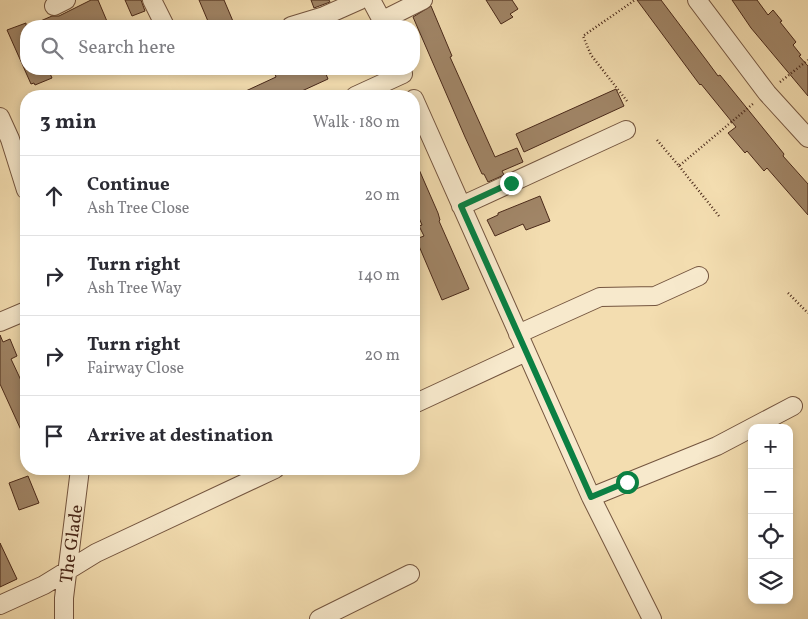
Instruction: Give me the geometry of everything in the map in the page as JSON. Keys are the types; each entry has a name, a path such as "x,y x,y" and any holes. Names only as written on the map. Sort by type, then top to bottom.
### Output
{"street":[{"path":"152,0 162,20"},
{"path":"311,20 360,0"},
{"path":"371,0 382,20"},
{"path":"389,20 423,0"},
{"path":"697,0 767,93 808,138"},
{"path":"366,90 394,75"},
{"path":"404,75 410,90"},
{"path":"420,114 591,497 652,619"},
{"path":"0,116 6,147 20,177"},
{"path":"461,206 626,130"},
{"path":"518,334 600,297 655,296 699,276"},
{"path":"0,322 20,313"},
{"path":"420,401 526,352"},
{"path":"591,497 717,446 793,406"},
{"name":"The Glade","path":"64,619 64,598 79,475"},
{"path":"0,605 44,585 96,553 262,475"},
{"path":"319,619 410,574"}],"path":[{"path":"627,101 591,55 582,36 635,0"},
{"path":"679,166 808,60"},
{"path":"657,140 719,216"},
{"path":"788,293 808,313"}],"building":[{"path":"91,0 98,0 106,20 43,20 52,16 59,16"},
{"path":"125,0 141,0 145,11 132,16"},
{"path":"199,0 224,0 232,20 207,20"},
{"path":"311,0 329,0 330,2 314,8"},
{"path":"486,0 512,0 518,9 510,14 513,17 501,24"},
{"path":"637,0 661,0 718,76 720,75 784,154 783,156 808,184 808,215 767,168 764,171 728,133 736,127 700,85"},
{"path":"732,0 757,0 768,15 773,10 782,21 780,22 796,42 793,45 801,55 799,56 808,66 808,96 751,28"},
{"path":"431,6 452,56 450,57 495,157 517,148 523,162 502,171 504,175 488,182 484,174 482,174 420,33 420,20 414,20 413,17"},
{"path":"20,25 20,59 7,30"},
{"path":"27,75 51,75 52,78 35,85 34,83 31,84"},
{"path":"275,75 326,75 328,79 304,90 248,90 276,77"},
{"path":"616,89 624,106 524,152 516,134"},
{"path":"420,172 469,289 442,300 420,248 420,238 424,236 420,228 422,225 420,220"},
{"path":"540,196 550,221 526,230 523,224 495,236 487,220 498,215 498,213"},
{"path":"0,335 3,342 10,339 17,356 11,359 20,378 20,428 0,384"},
{"path":"28,476 39,503 19,510 9,483"},
{"path":"0,543 17,579 0,587"}],"route":[{"path":"511,183 461,206 591,497 627,482"}]}
